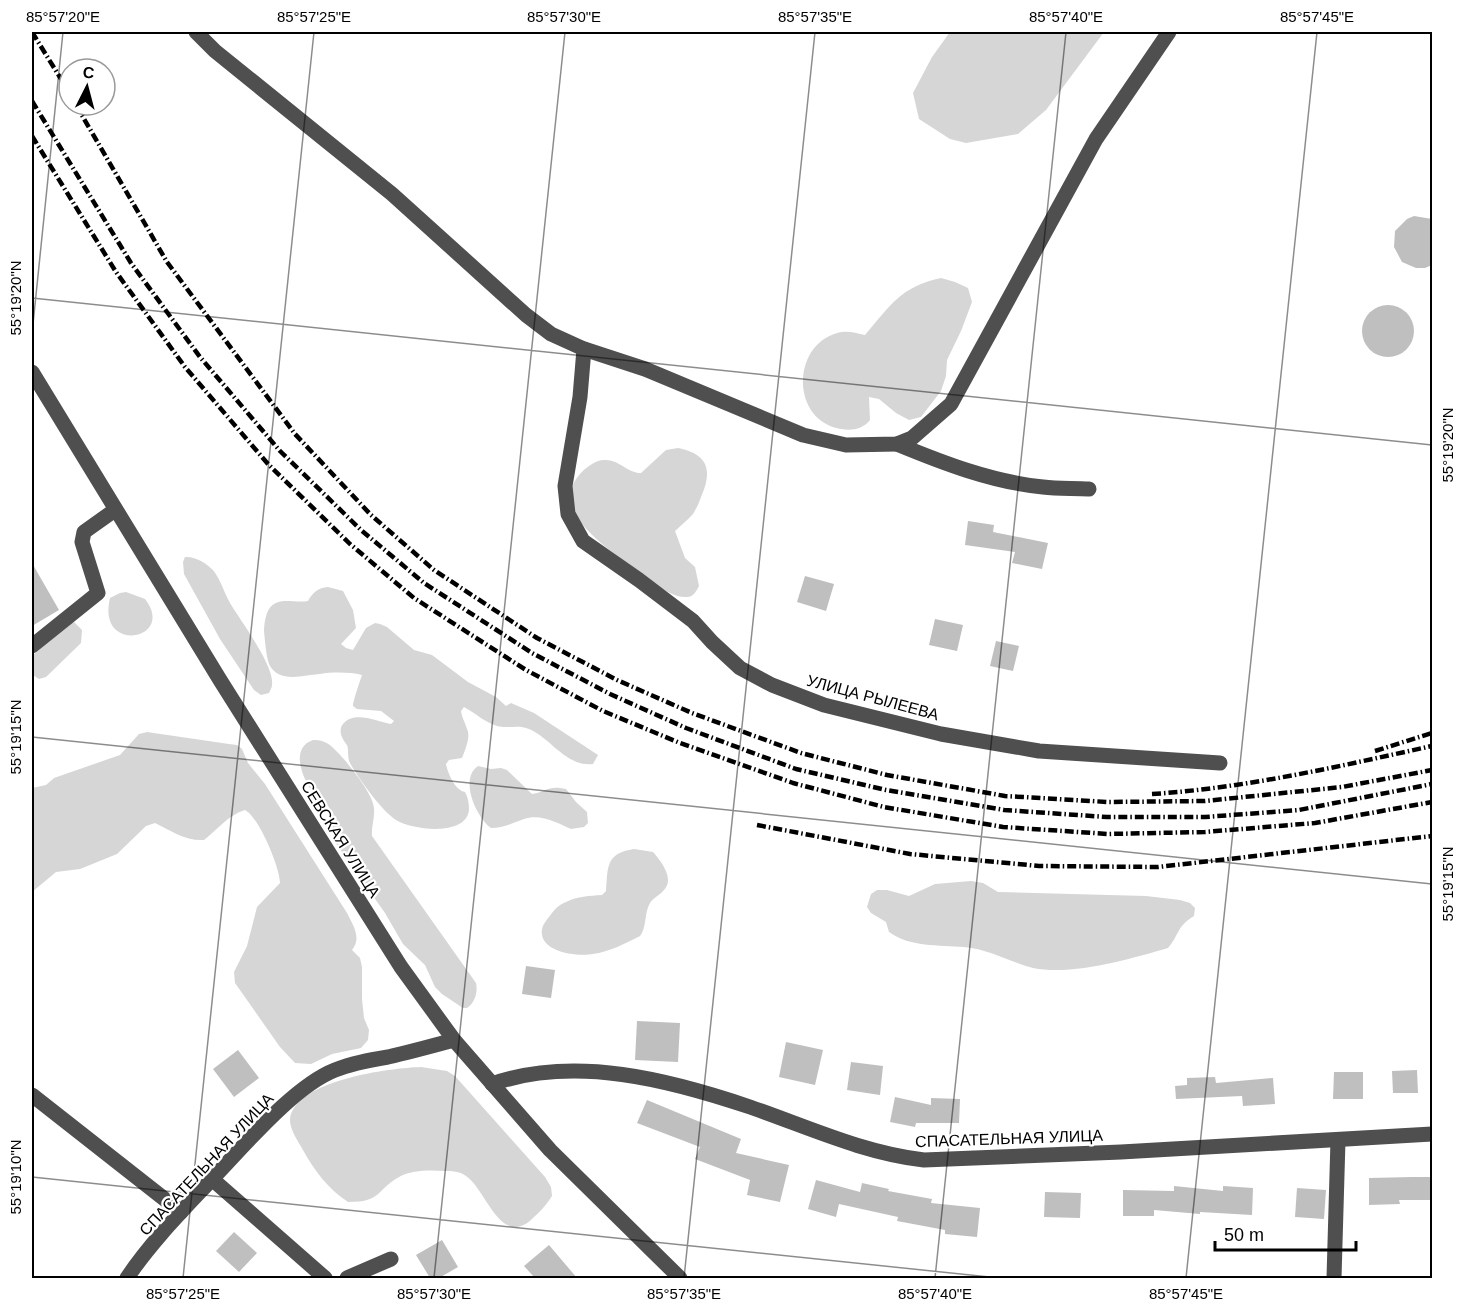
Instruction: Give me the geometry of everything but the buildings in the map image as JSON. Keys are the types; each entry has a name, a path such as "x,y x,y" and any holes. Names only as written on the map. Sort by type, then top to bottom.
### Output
{"street":[{"path":"196,32 215,51 392,194 526,315 551,334 584,349 645,369 803,435 846,445 897,444 912,438 951,404 1096,139 1169,32"},
{"name":"УЛИЦА РЫЛЕЕВА","path":"584,349 580,397 565,486 568,514 583,541 693,621 740,668 772,685 824,705 941,734 1039,751 1220,763"},
{"name":"СЕВСКАЯ УЛИЦА","path":"32,372 115,510 401,967 454,1040 550,1150 680,1278"},
{"path":"897,444 938,461 980,474 1041,487 1089,489"},
{"path":"32,646 98,593 82,542 84,532 115,510"},
{"name":"СПАСАТЕЛЬНАЯ УЛИЦА","path":"127,1278 181,1212 212,1179 292,1098 316,1080 334,1070 354,1064 454,1040"},
{"name":"СПАСАТЕЛЬНАЯ УЛИЦА","path":"492,1084 526,1074 551,1072 597,1072 626,1076 692,1089 849,1144 903,1158 924,1160 1097,1154 1432,1134"},
{"path":"32,1095 181,1212"},
{"path":"1334,1278 1338,1140"},
{"path":"212,1179 325,1278"},
{"path":"347,1278 391,1259"}],"shaded area":[{"path":"950,32 1104,32 1046,110 1018,134 966,143 950,139 919,119 913,93 932,57"},
{"path":"941,278 968,288 972,302 947,360 946,376 941,391 921,417 909,420 879,399 869,397 870,420 864,425 857,429 845,430 825,423 813,412 806,399 803,383 805,367 811,352 822,341 840,332 865,335 890,306 906,292 915,286"},
{"path":"678,448 696,454 702,459 707,471 705,487 695,510 675,531 685,558 695,567 699,586 694,594 687,597 680,597 665,590 608,549 584,526 575,514 571,501 572,488 580,474 594,463 609,460 631,471 641,473 666,450"},
{"path":"185,557 200,560 216,574 230,603 263,655 271,677 272,685 269,693 261,695 254,690 220,639 184,574"},
{"path":"328,587 343,591 353,610 356,628 341,644 346,648 353,650 366,628 375,623 387,627 414,650 432,655 468,682 496,697 506,706 511,703 534,713 598,755 593,764 583,764 567,757 529,729 497,726 464,707 461,711 468,732 466,747 462,758 449,760 446,764 452,781 467,796 469,810 466,819 449,828 437,829 404,824 390,816 364,785 349,761 347,745 341,734 343,724 354,718 360,717 391,724 394,721 381,711 357,709 353,706 362,675 335,673 292,677 279,674 269,664 264,629 270,607 285,601 308,601 316,591"},
{"path":"126,592 145,599 152,613 151,624 144,632 134,635 123,634 114,628 109,616 110,598"},
{"path":"74,622 82,630 81,643 46,677 39,679 33,675 32,656 69,623"},
{"path":"147,732 237,745 242,749 248,763 265,784 354,927 356,941 352,950 360,958 362,967 364,1018 369,1030 368,1040 361,1048 332,1054 311,1064 295,1063 280,1047 235,983 234,972 247,946 257,907 280,883 267,843 256,822 245,810 228,819 204,840 185,837 155,823 146,826 117,854 80,869 56,872 32,892 32,788 46,785 54,778 120,755 139,734"},
{"path":"313,740 325,742 331,746 350,766 369,793 374,808 372,836 476,983 475,997 467,1008 463,1008 435,987 425,965 403,944 385,913 335,842 329,807 317,798 310,788 300,765 301,750"},
{"path":"478,766 507,770 532,794 552,788 566,789 587,812 588,823 584,827 571,829 549,819 530,817 491,828 480,816 472,798 470,780 472,772"},
{"path":"634,849 653,852 666,870 668,881 664,890 650,903 640,936 611,949 586,955 560,951 546,943 542,937 542,929 554,910 575,899 602,895 606,891 608,869 613,858"},
{"path":"971,881 983,883 998,892 1146,896 1180,900 1190,903 1195,908 1194,916 1181,927 1168,948 1101,965 1048,970 1033,968 973,948 915,943 897,937 889,932 886,922 871,913 867,907 871,894 877,890 887,890 909,896 935,884"},
{"path":"421,1067 447,1071 455,1076 545,1177 551,1187 552,1196 534,1217 522,1226 512,1227 504,1223 474,1183 458,1172 409,1173 391,1182 373,1198 348,1202 322,1179 312,1165 291,1128 290,1120 295,1106 308,1095 345,1079 388,1070"}],"railway":[{"path":"32,32 57,73"},
{"path":"32,101 131,263 200,357 280,451 361,530 424,583 532,653 610,694 686,728 796,769 886,790 1004,810 1107,817 1205,817 1299,810 1432,784"},
{"path":"83,117 167,262 295,434 371,515 434,570 537,638 617,680 692,713 801,753 887,775 1005,796 1108,802 1205,801 1342,787 1432,770"},
{"path":"32,136 116,272 185,367 268,464 350,544 414,598 526,670 603,711 680,743 793,783 884,807 1003,827 1108,834 1205,832 1315,823 1432,802"},
{"path":"1375,751 1432,733"},
{"path":"1152,794 1223,787 1432,746"},
{"path":"757,825 910,854 1039,866 1158,867 1432,836"}]}
